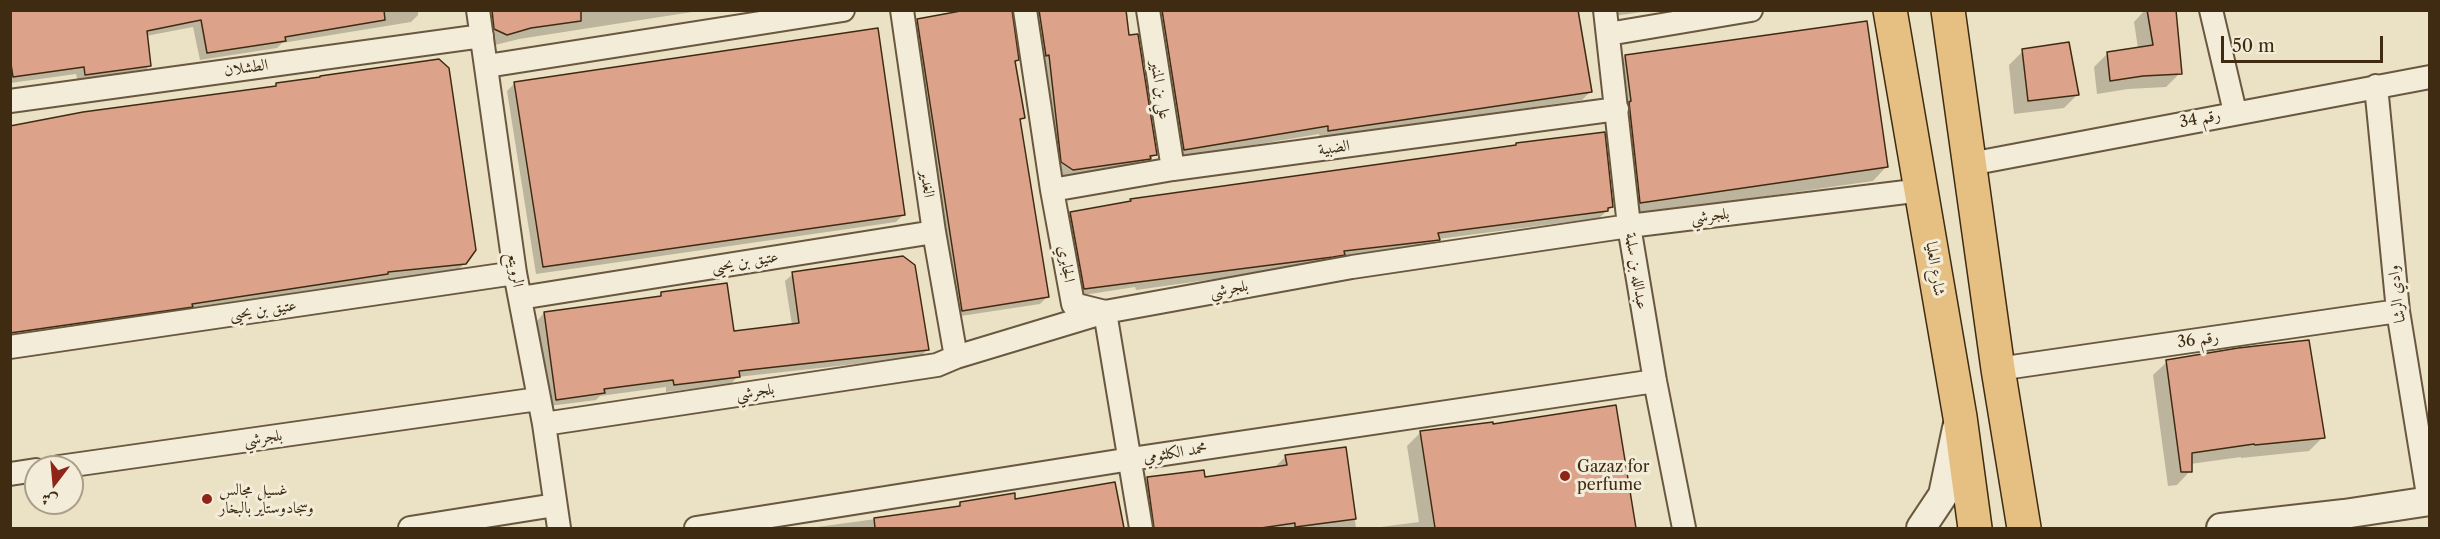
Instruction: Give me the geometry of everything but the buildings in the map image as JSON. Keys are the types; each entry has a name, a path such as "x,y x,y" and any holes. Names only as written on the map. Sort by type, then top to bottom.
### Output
{"main road":[{"name":"شارع العليا","path":"1890,10 1922,190 1975,528"},
{"path":"1947,10 1998,369 2024,528"}],"street":[{"name":"الرويتع","path":"478,10 515,273 544,424 559,528"},
{"path":"487,66 843,10"},
{"name":"الغدير","path":"902,10 934,232 956,357"},
{"name":"الجابري","path":"1025,10 1052,190 1073,303 1105,312"},
{"name":"علي بن المنير","path":"1148,10 1173,169"},
{"name":"عبدالله بن سلمة","path":"1605,10 1629,226 1655,381 1684,528"},
{"path":"1608,34 1751,10"},
{"path":"2211,10 2235,112"},
{"name":"الطشلان","path":"10,101 482,36"},
{"name":"رقم 34","path":"1970,164 2235,112 2430,77"},
{"name":"وادي الرشا","path":"2376,86 2398,311 2429,501"},
{"name":"الضبية","path":"1052,190 1173,169 1617,110"},
{"name":"بلجرشي","path":"544,424 937,365 956,357 1105,312 1352,267 1629,226 1922,190"},
{"name":"عتيق بن يحيى","path":"520,298 934,232"},
{"name":"عتيق بن يحيى","path":"10,347 515,273"},
{"name":"رقم 36","path":"1998,369 2398,311"},
{"path":"1105,312 1141,528"},
{"name":"محمد الكلثومي","path":"696,528 1131,459 1655,381"},
{"name":"بلجرشي","path":"84,463 538,399"},
{"path":"1922,528 1943,495 1959,417"},
{"path":"2221,528 2344,514 2429,501"},
{"path":"410,528 555,505"}],"place":[{"name":"Gazaz for perfume","path":"1565,476"},
{"name":"غسيل مجالس وسجادوستاير بالبخار","path":"207,499"}]}
